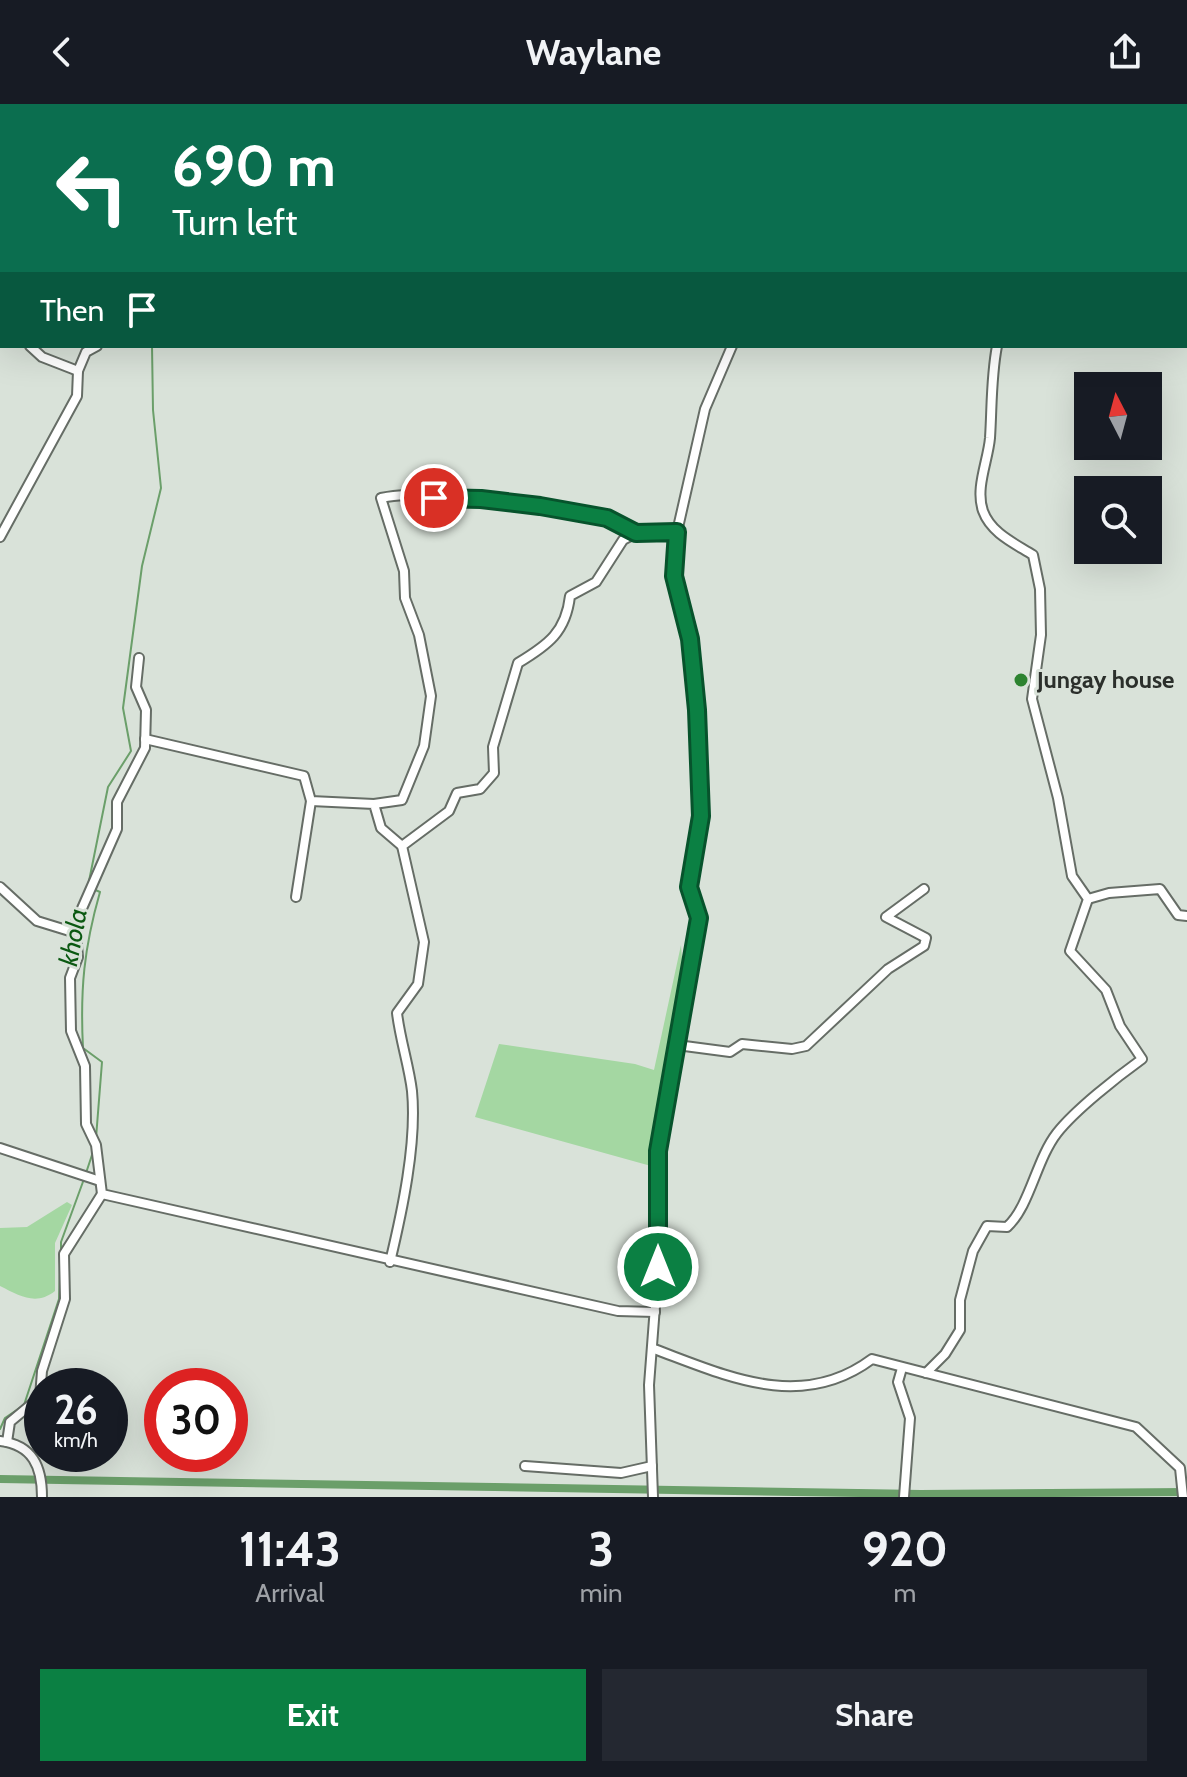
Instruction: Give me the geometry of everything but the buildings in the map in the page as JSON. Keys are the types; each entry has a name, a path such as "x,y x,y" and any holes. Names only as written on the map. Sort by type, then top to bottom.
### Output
{"street":[{"path":"32,348 42,357 78,371"},
{"path":"0,537 77,396 78,371 86,352 93,348"},
{"path":"653,1497 649,1385 654,1349 658,1151 699,918 689,887 701,816 690,639 674,576 677,532 705,409 731,348"},
{"path":"997,348 990,383 990,441 982,466 983,509 994,530 1033,555 1040,589 1041,635 1032,699 1058,798 1072,876 1088,899"},
{"path":"311,801 374,804 402,800 424,746 431,696 419,635 405,598 404,571 381,498 409,493 434,498 481,499 540,506 607,518 636,533"},
{"path":"0,513 10,518"},
{"path":"402,846 449,811 457,793 480,789 494,773 493,747 518,663 549,645 565,625 570,596 596,582 623,540 636,533 677,532"},
{"path":"42,1494 41,1470 28,1452 4,1442 10,1422 40,1397 42,1371 65,1299 64,1254 102,1194 96,1145 86,1124 85,1066 71,1031 70,978 78,957 76,922 117,829 117,802 145,748 146,710 136,687 139,658"},
{"path":"145,739 304,776 311,801 296,897"},
{"path":"374,804 381,828 402,846 424,942 418,984 397,1013 402,1052 412,1091 400,1221 390,1262"},
{"path":"0,887 37,921 76,933"},
{"path":"677,1045 730,1052 742,1044 792,1049 806,1046 878,978 924,946 926,938 909,926 886,917 924,889"},
{"path":"1088,899 1109,893 1160,889 1178,915 1187,916"},
{"path":"926,1373 945,1354 960,1330 960,1300 973,1251 987,1226 1007,1227 1016,1219 1033,1173 1057,1132 1142,1059 1120,1026 1106,990 1070,951 1088,899"},
{"path":"0,1148 100,1181"},
{"path":"102,1194 233,1226 351,1249 390,1262 618,1311 655,1312"},
{"path":"654,1349 752,1385 790,1387 852,1374 872,1359 1136,1427 1180,1468 1183,1497"},
{"path":"902,1368 898,1382 910,1418 904,1497"},
{"path":"525,1466 621,1473 652,1466"}],"green space":[{"path":"681,945 684,986 651,1166 475,1117 499,1044 635,1064 654,1070"},
{"path":"67,1202 72,1205 55,1243 55,1291 35,1299 0,1286 0,1228 27,1227"}],"waterway":[{"name":"khola","path":"88,886 108,787 131,751 123,708 142,566 161,488 153,410 152,348"},
{"name":"khola","path":"93,889 100,892 87,950 82,1027 83,1048 102,1062 96,1138"},
{"name":"khola","path":"86,1173 93,1152"},
{"name":"khola","path":"61,1252 61,1242 84,1179"},
{"name":"khola","path":"0,1429 5,1418 24,1405 59,1299 60,1267"},
{"path":"0,1479 921,1494 1187,1492"}],"place":[{"name":"Jungay house","path":"1021,680"}],"route":[{"path":"434,498 481,499 540,506 607,518 636,533 677,532 674,576 690,639 697,710 701,816 689,887 699,918 658,1151 658,1267"}]}
